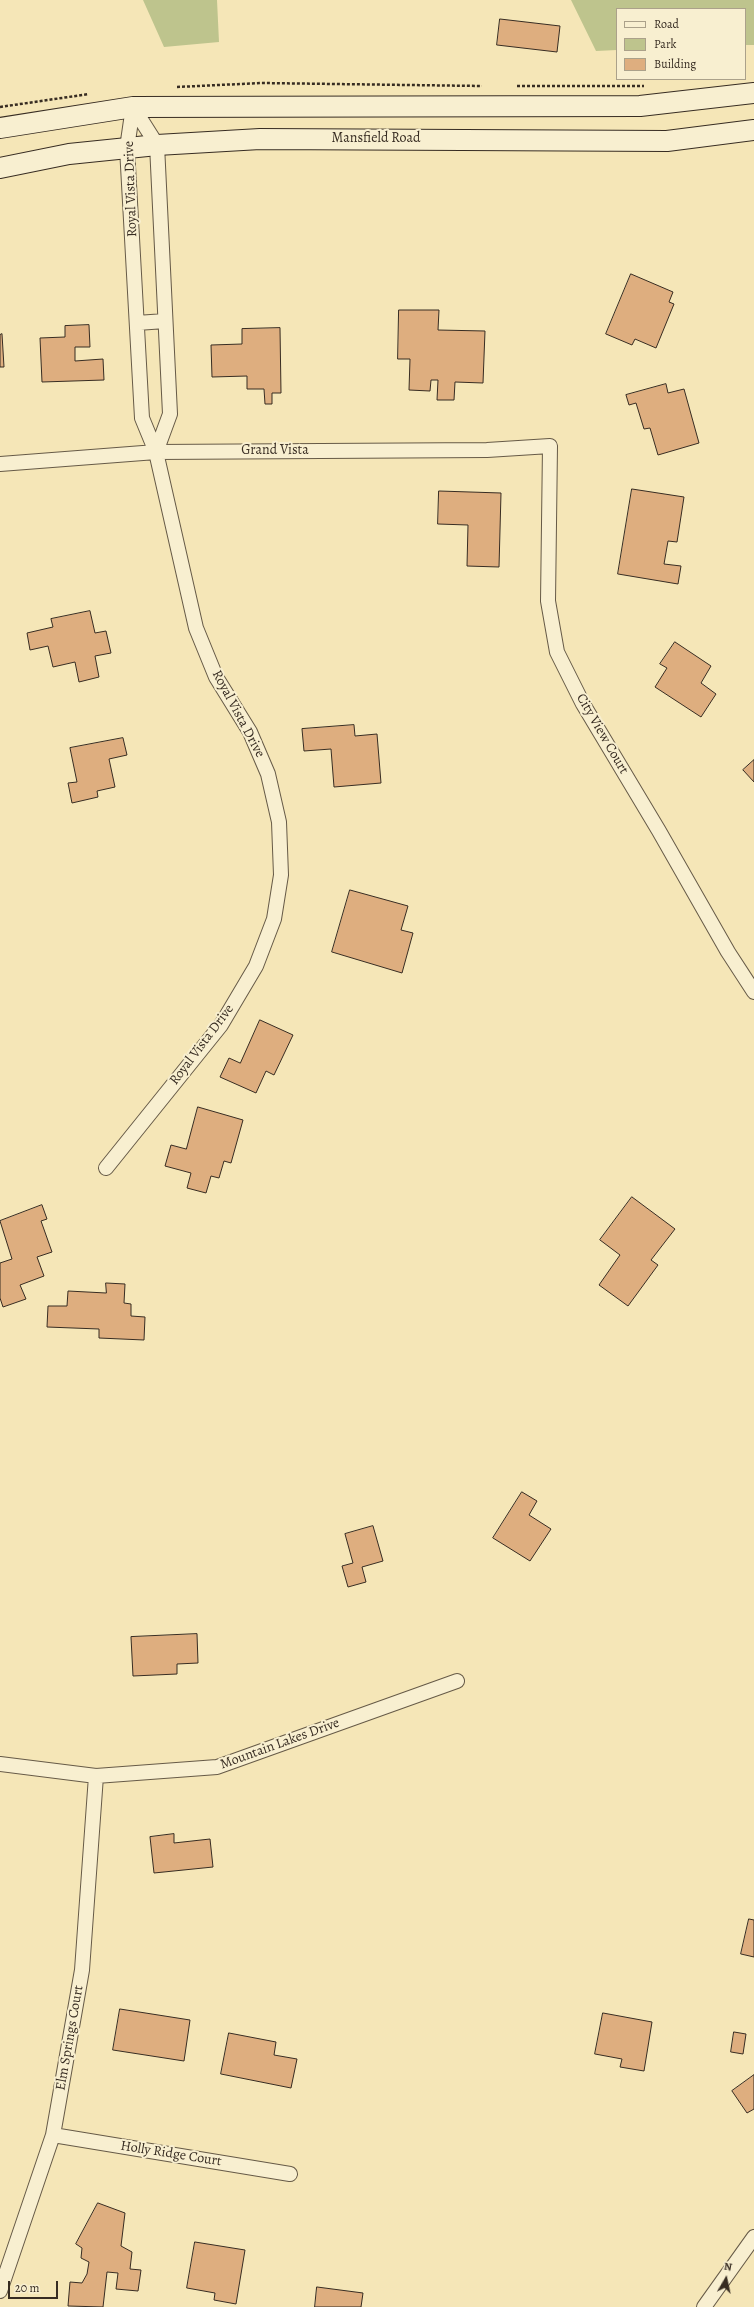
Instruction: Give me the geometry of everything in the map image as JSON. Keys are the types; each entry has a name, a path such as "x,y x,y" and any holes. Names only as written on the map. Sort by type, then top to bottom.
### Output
{"main road":[{"path":"0,128 133,107 640,106 754,93"},
{"name":"Mansfield Road","path":"0,168 69,154 157,145 260,139 666,141 754,130"}],"street":[{"name":"Royal Vista Drive","path":"133,107 157,145 170,414 156,452"},
{"name":"Royal Vista Drive","path":"106,1168 222,1024 256,966 274,920 281,875 278,822 268,774 250,732 216,677 196,628 156,452 142,418 127,148 133,107"},
{"path":"137,323 165,321"},
{"name":"Grand Vista","path":"0,464 40,459 156,452 501,450 550,446"},
{"name":"City View Court","path":"550,446 548,601 557,652 583,704 659,831 728,952 754,992"},
{"name":"Mountain Lakes Drive","path":"0,1764 96,1776 217,1767 457,1680"},
{"name":"Elm Springs Court","path":"0,2291 53,2135 82,1970 96,1776"},
{"name":"Holly Ridge Court","path":"53,2135 290,2174"},
{"path":"704,2307 754,2237"}],"green space":[{"path":"143,0 217,0 219,42 164,47"},
{"path":"571,0 754,0 754,45 746,45 746,8 616,8 616,50 596,51"}],"building":[{"path":"500,19 560,26 557,52 497,45"},
{"path":"631,274 673,292 669,302 674,304 656,348 635,339 632,345 606,334"},
{"path":"399,310 439,310 438,330 485,331 483,383 455,382 454,400 437,400 438,380 431,380 430,391 409,390 410,359 398,359"},
{"path":"89,325 90,347 75,347 75,361 103,359 104,380 42,382 40,338 65,337 65,326"},
{"path":"280,328 281,393 272,393 272,404 265,404 264,389 247,389 247,376 212,377 211,345 242,344 242,329"},
{"path":"2,334 4,367 0,367 0,335"},
{"path":"666,384 668,393 684,389 699,443 658,455 650,428 644,429 636,403 629,405 626,395"},
{"path":"632,489 684,497 677,542 668,541 664,564 681,566 678,584 618,574"},
{"path":"439,491 501,493 499,567 467,566 468,525 438,524"},
{"path":"90,611 95,633 106,631 111,653 95,656 99,677 79,682 75,662 53,667 48,646 30,650 27,633 53,627 51,619"},
{"path":"675,642 711,666 701,683 716,694 701,717 655,687 667,668 660,664"},
{"path":"354,725 355,736 377,734 381,783 334,787 331,749 304,751 302,729"},
{"path":"123,738 127,755 109,759 115,787 97,791 98,797 72,803 68,783 77,782 70,748"},
{"path":"754,760 754,782 743,770"},
{"path":"350,890 408,906 401,930 413,933 402,973 332,952"},
{"path":"260,1020 293,1035 274,1075 266,1071 256,1093 220,1077 229,1058 240,1063"},
{"path":"198,1107 243,1120 231,1163 224,1161 219,1178 211,1176 206,1193 187,1188 191,1173 165,1166 171,1145 186,1149"},
{"path":"632,1197 675,1229 651,1260 658,1265 628,1306 599,1285 620,1255 600,1240"},
{"path":"42,1205 47,1219 41,1221 52,1252 37,1257 44,1276 20,1285 26,1299 3,1307 0,1298 0,1263 12,1259 0,1221"},
{"path":"106,1283 125,1284 124,1303 131,1304 131,1316 145,1317 144,1340 99,1338 99,1329 47,1327 48,1306 67,1306 68,1291 106,1293"},
{"path":"522,1492 537,1501 529,1515 551,1529 530,1561 493,1538"},
{"path":"373,1526 383,1561 362,1567 366,1582 348,1587 342,1566 353,1563 345,1534"},
{"path":"197,1634 198,1663 177,1664 177,1674 133,1676 131,1637"},
{"path":"174,1834 174,1843 210,1839 213,1867 154,1873 150,1837"},
{"path":"749,1919 754,1920 754,1957 741,1954"},
{"path":"120,2009 190,2020 184,2061 113,2050"},
{"path":"603,2013 652,2022 644,2071 620,2067 622,2059 595,2054"},
{"path":"734,2032 746,2034 743,2054 731,2052"},
{"path":"229,2033 276,2042 274,2055 297,2059 291,2088 221,2074"},
{"path":"754,2075 754,2109 747,2113 732,2091"},
{"path":"98,2203 125,2213 121,2246 132,2252 130,2269 141,2270 138,2291 116,2289 118,2273 107,2272 103,2307 68,2306 70,2282 82,2283 87,2274 89,2262 81,2258 82,2248 76,2244"},
{"path":"195,2242 245,2250 236,2304 214,2300 215,2293 187,2288"},
{"path":"317,2287 363,2293 361,2307 315,2307"}]}
